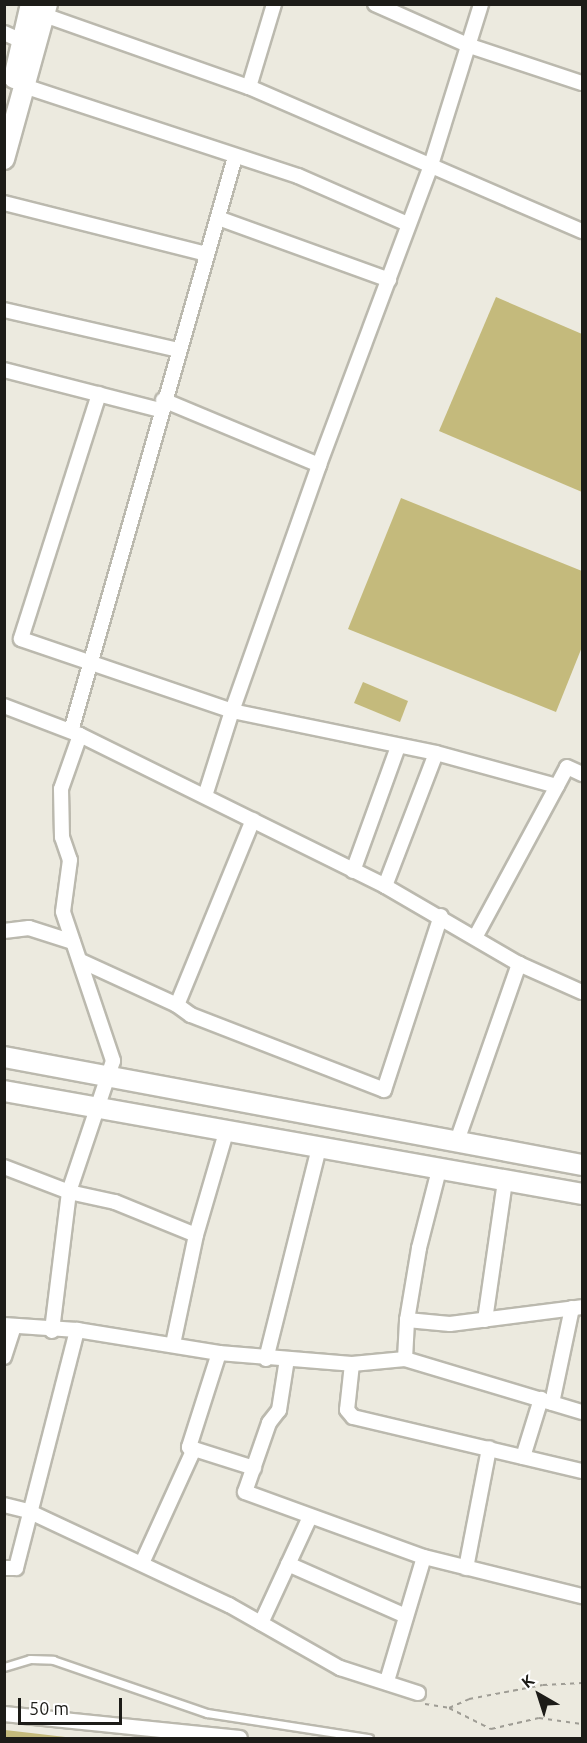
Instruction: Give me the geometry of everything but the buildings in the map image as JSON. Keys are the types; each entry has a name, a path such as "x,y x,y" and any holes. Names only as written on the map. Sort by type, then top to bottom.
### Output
{"main road":[{"path":"4,116 13,37 41,8"},
{"path":"4,159 24,86 41,8"},
{"path":"4,1057 582,1165"},
{"path":"4,1091 582,1194"}],"street":[{"path":"249,87 274,4"},
{"path":"375,4 470,46 582,83"},
{"path":"205,796 232,711 319,465 431,165 470,46 481,4"},
{"path":"41,8 249,87 582,231"},
{"path":"24,86 298,176 408,224"},
{"path":"52,1331 69,1191 113,1060 63,912 70,860 62,837 61,789 92,664 162,405 236,157"},
{"path":"4,203 207,254"},
{"path":"218,218 389,280"},
{"path":"4,310 178,350"},
{"path":"4,370 99,394 162,405 319,465"},
{"path":"99,394 21,639 232,711 436,753 557,786"},
{"path":"4,706 76,733 254,820 384,885 476,936 519,964 582,992"},
{"path":"353,871 398,747"},
{"path":"384,885 436,753"},
{"path":"476,936 567,767 582,774"},
{"path":"177,1005 254,820"},
{"path":"81,961 177,1005 191,1015 384,1090 441,916"},
{"path":"4,931 28,928 73,942"},
{"path":"458,1141 519,964"},
{"path":"173,1344 196,1234 227,1129"},
{"path":"266,1359 319,1148"},
{"path":"4,1167 69,1191 115,1202 196,1234"},
{"path":"405,1359 407,1320 419,1248 439,1170"},
{"path":"485,1320 505,1181"},
{"path":"407,1320 450,1324 577,1307 547,1401 523,1457"},
{"path":"4,1358 9,1326 52,1331 77,1330 266,1359 352,1364 405,1359 582,1412"},
{"path":"4,1568 16,1568 28,1511 77,1330"},
{"path":"219,1353 189,1448 254,1468"},
{"path":"287,1359 279,1410 269,1424 245,1492 424,1557 582,1596"},
{"path":"352,1364 347,1410 353,1417 582,1471"},
{"path":"466,1568 489,1448"},
{"path":"142,1563 195,1449"},
{"path":"4,1505 28,1511 142,1563 261,1623 340,1668 387,1681 418,1693"},
{"path":"261,1623 310,1517"},
{"path":"387,1681 424,1557"},
{"path":"288,1564 406,1616"},
{"path":"4,1714 240,1738"}],"lane":[{"path":"4,1667 30,1659 53,1660 207,1713 369,1738"}],"path":[{"path":"449,1708 468,1700 543,1685 582,1683"},
{"path":"418,1693 416,1703 449,1708 491,1729 539,1718 582,1724"}],"shaded area":[{"path":"496,297 582,334 582,492 439,431"},
{"path":"401,498 582,571 582,647 556,712 348,629"},
{"path":"363,682 408,701 400,722 354,703"},
{"path":"5,1730 74,1738 5,1738"}]}
